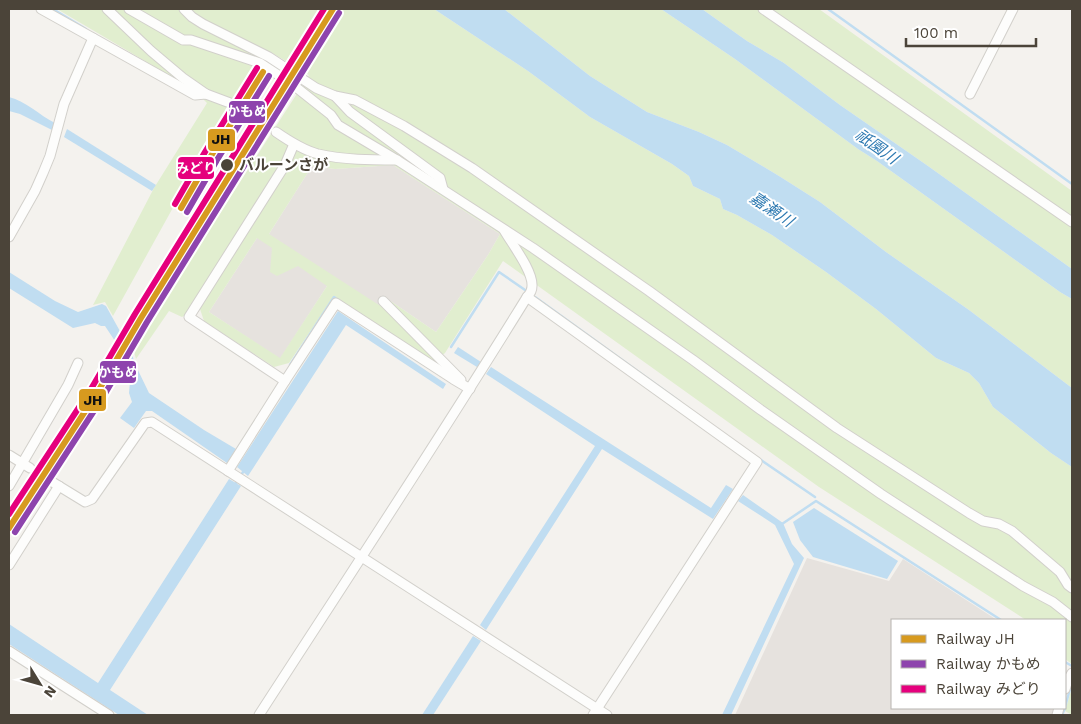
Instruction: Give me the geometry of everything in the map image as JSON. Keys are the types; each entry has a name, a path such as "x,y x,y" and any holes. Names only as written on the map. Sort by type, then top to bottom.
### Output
{"street":[{"path":"42,9 195,95 206,94"},
{"path":"107,9 151,51 183,78 206,94 230,103"},
{"path":"129,9 183,40 191,40 260,63 292,84 331,116 338,125 443,189 581,281 881,494 1024,586 1072,610"},
{"path":"184,9 203,24 269,57 316,88 336,96 355,100 404,126 472,168 649,291 837,428 969,514 983,521 999,524 1012,531 1060,572 1072,588"},
{"path":"763,9 1072,222"},
{"path":"970,94 1013,9"},
{"path":"9,237 35,191 50,156 64,104 93,38"},
{"path":"336,96 350,112 440,178 443,189"},
{"path":"276,132 294,144 318,154 354,160 397,160"},
{"path":"285,381 188,317 285,165 294,144"},
{"path":"259,715 531,293 530,272 503,228"},
{"path":"527,297 757,462 595,712"},
{"path":"383,301 470,389"},
{"path":"228,471 336,303 470,389"},
{"path":"9,486 26,466 78,363"},
{"path":"49,480 86,502 92,499 145,423 152,422 361,557 595,712 607,715"},
{"path":"9,455 26,466"},
{"path":"9,565 60,486"},
{"path":"1053,602 1072,617"},
{"path":"9,651 109,715"},
{"path":"1066,686 1072,672"}],"shaded area":[{"path":"393,165 500,234 436,332 389,300 382,307 327,286 280,359 209,312 257,238 269,234 312,166 335,169"},
{"path":"807,558 889,581 903,559 995,619 891,619 891,709 1054,709 1052,715 735,715"}],"green space":[{"path":"57,9 434,9 528,71 590,117 672,164 689,176 693,186 720,199 723,209 772,235 826,272 876,309 936,358 969,373 979,383 993,407 1051,453 1072,467 1072,664 1066,660 1066,619 1024,619 819,487 503,261 445,353 434,362 334,296 289,363 274,367 204,321 199,306 182,317 169,311 136,359 133,348 309,75 269,51 175,204 113,316 105,302 93,305 154,188 207,103 194,90","holes":["393,165 500,234 436,332 389,300 382,307 269,234 312,166 335,169","257,238 272,248 270,272 277,276 298,266 327,286 280,358 209,312"]},
{"path":"504,9 661,9 735,59 858,149 1072,299 1072,388 969,310 886,252 820,202 727,145 647,112 590,76"},
{"path":"702,9 819,9 1072,191 1072,269 840,105 784,63 747,41"},
{"path":"1072,688 1072,715 1065,711"}],"water":[{"name":"嘉瀬川","path":"434,9 504,9 590,76 647,112 727,145 820,202 886,252 969,310 1072,388 1072,467 1051,453 993,407 979,383 969,373 936,358 876,309 826,272 772,235 723,209 720,199 693,186 689,176 672,164 590,117 528,71"},
{"name":"祇園川","path":"661,9 702,9 747,41 784,63 840,105 1072,269 1072,299 858,149 735,59"},
{"path":"9,97 21,102 55,123 52,130 20,114 9,111"},
{"path":"67,129 156,185 152,191 64,137"},
{"path":"9,272 55,301 78,312 102,304 106,306 131,351 149,393 236,449 227,463 152,411 146,411 134,428 120,418 132,402 129,393 130,381 115,341 105,326 95,323 73,328 9,288"},
{"path":"338,311 446,384 443,389 346,325 248,476 237,467"},
{"path":"458,347 481,362 477,367 454,353"},
{"path":"491,367 711,508 726,485 733,489 713,519 602,449 486,630 480,625 595,446 486,374"},
{"path":"229,479 241,486 110,690 148,715 119,715 9,644 9,624 98,683"},
{"path":"743,495 783,523 792,544 804,558 731,715 722,715 794,564 775,525 738,501"},
{"path":"814,508 898,561 887,579 813,557 800,540 793,522"},
{"path":"473,636 481,641 433,715 422,715"}],"waterway":[{"path":"53,9 86,29"},
{"path":"828,9 1072,184"},
{"path":"451,347 499,272 528,292"},
{"path":"290,365 334,297 338,300"},
{"path":"535,297 679,401"},
{"path":"758,458 815,497"},
{"path":"236,483 243,472"},
{"path":"782,524 816,501 999,619"},
{"path":"1066,663 1072,666"},
{"path":"1066,703 1072,682"},
{"path":"1062,715 1065,709"}],"tunnel":[{"path":"230,103 276,132"},
{"path":"30,468 49,480"}],"rail line":[{"name":"みどり","path":"9,514 91,389 135,314 324,9"},
{"name":"JH","path":"9,528 97,393 141,318 333,9"},
{"name":"かもめ","path":"15,532 103,397 147,322 339,13"},
{"name":"みどり","path":"175,204 257,68"},
{"name":"JH","path":"181,208 263,72"},
{"name":"かもめ","path":"187,212 269,76"}],"place":[{"name":"バルーンさが","path":"227,165"}]}
